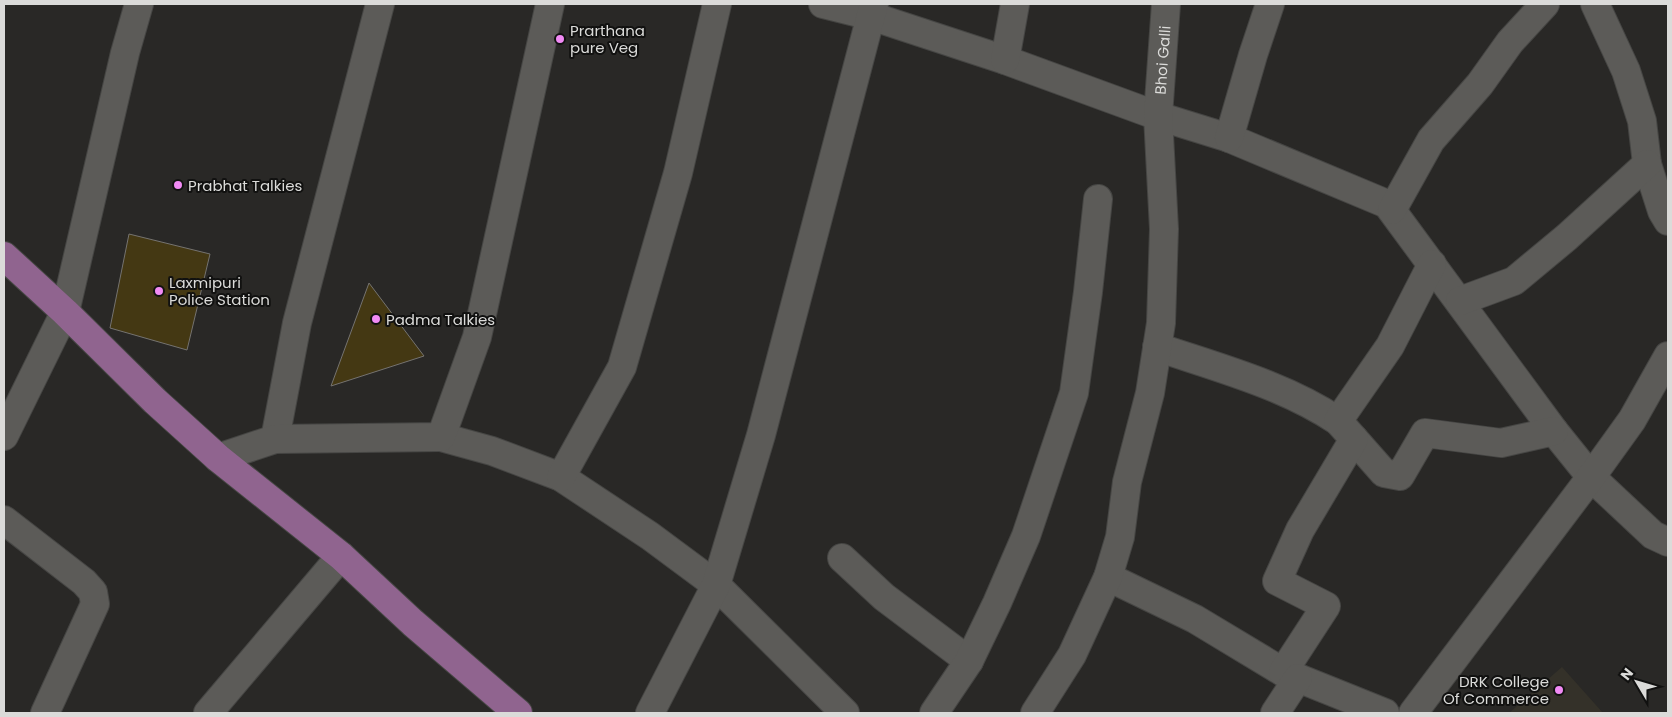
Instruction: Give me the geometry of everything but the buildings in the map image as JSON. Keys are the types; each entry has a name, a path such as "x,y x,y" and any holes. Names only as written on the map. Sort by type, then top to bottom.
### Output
{"main road":[{"path":"4,256 65,312 155,401 218,458 341,556 413,623 518,713"}],"street":[{"path":"4,436 65,312 125,53 139,4"},
{"path":"275,439 297,323 380,4"},
{"path":"441,437 477,336 550,4"},
{"path":"561,477 622,366 678,173 717,4"},
{"path":"823,4 872,10 1158,116 1228,138 1387,204 1554,431 1591,477 1653,535 1668,542"},
{"path":"1004,60 1015,4"},
{"name":"Bhoi Galli","path":"1035,713 1072,655 1108,577 1120,537 1127,482 1150,393 1161,323 1164,229 1158,116 1166,4"},
{"path":"1228,138 1270,4"},
{"path":"1392,210 1431,140 1480,84 1510,42 1545,4"},
{"path":"1595,4 1626,71 1642,121 1647,164 1662,211 1668,221"},
{"path":"650,713 716,585 761,435 872,10"},
{"path":"1460,301 1514,281 1567,237 1647,164"},
{"path":"934,713 969,661 997,604 1026,536 1074,393 1098,199"},
{"path":"1275,713 1290,675 1326,606 1277,581 1346,430 1432,264"},
{"path":"1157,347 1280,390 1315,406 1346,430 1384,473 1400,476 1424,433 1501,443 1554,431"},
{"path":"1413,713 1632,420 1668,356"},
{"path":"218,458 275,439 441,437 492,451 561,477 650,536 716,585 845,713"},
{"path":"4,520 84,582 92,592 95,604 45,713"},
{"path":"208,713 341,556"},
{"path":"842,558 884,597 969,661"},
{"path":"1108,577 1195,619 1290,675 1385,713"}],"shaded area":[{"name":"DRK College Of Commerce","path":"1562,667 1603,713 1509,713"}],"place":[{"name":"Prarthana pure Veg","path":"560,39"},
{"name":"Prabhat Talkies","path":"178,185"},
{"name":"Laxmipuri Police Station","path":"159,291"},
{"name":"Padma Talkies","path":"376,319"},
{"name":"DRK College Of Commerce","path":"1559,690"}]}
